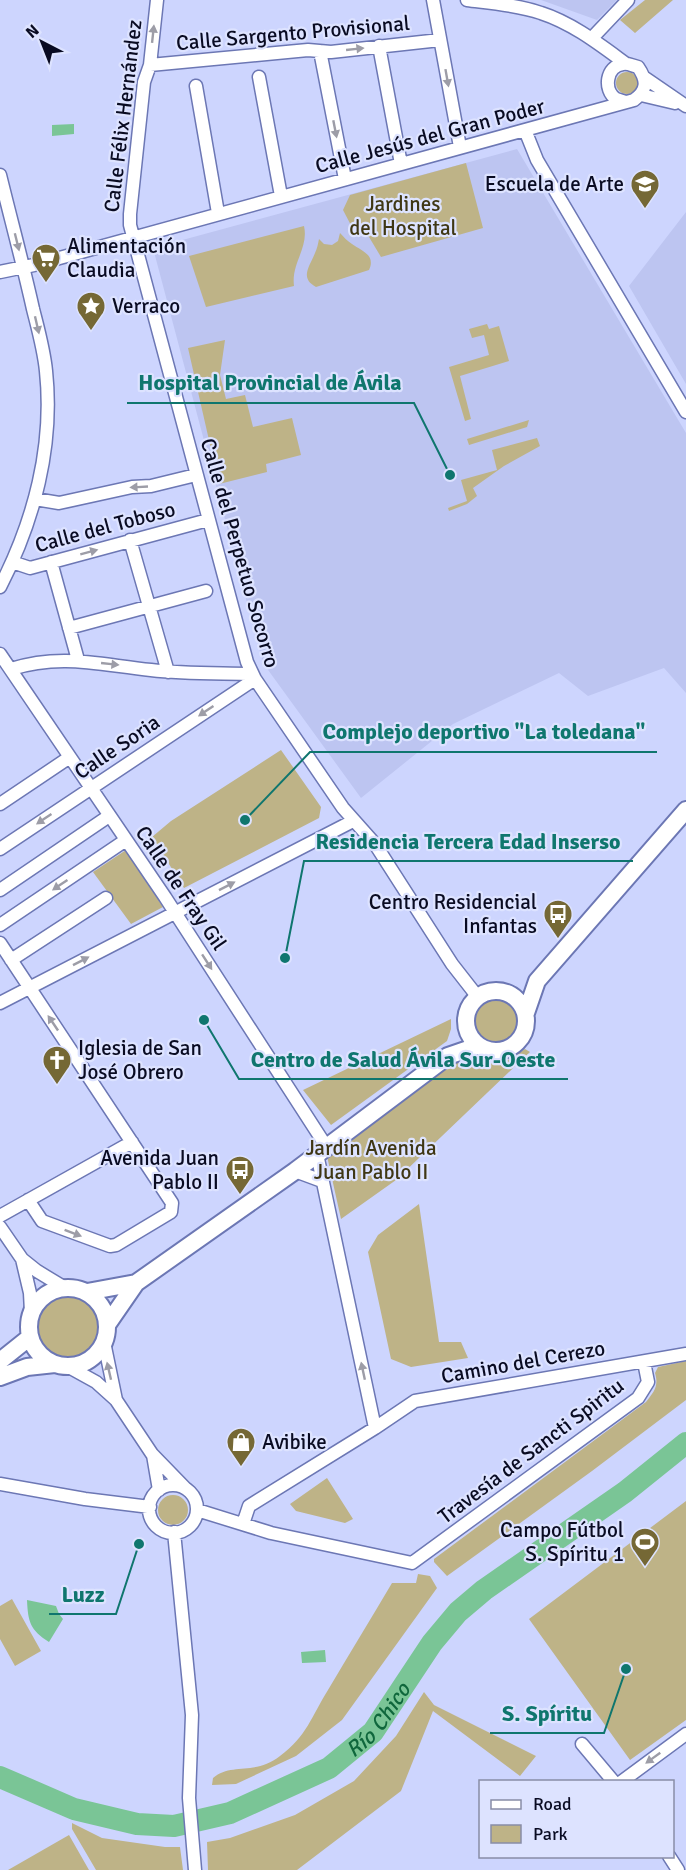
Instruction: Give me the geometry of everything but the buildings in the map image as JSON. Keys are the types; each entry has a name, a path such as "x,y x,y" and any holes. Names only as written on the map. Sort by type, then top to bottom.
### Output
{"main road":[{"path":"526,1013 520,1002 510,994 493,990 477,996 466,1012 466,1030 477,1046 495,1052 513,1046 525,1031 526,1013 537,981 686,810"},
{"path":"510,994 537,981"},
{"path":"448,1056 466,1030"},
{"path":"0,1377 27,1367 82,1363 95,1355 136,1283 295,1171 448,1056 477,1046"},
{"path":"87,1292 136,1283"},
{"path":"61,1365 44,1358 35,1349 28,1324 31,1312 39,1300 51,1291 76,1288 87,1292 104,1312 106,1334"},
{"path":"0,1361 30,1337"}],"street":[{"name":"Calle Félix Hernández","path":"133,237 130,214 144,82 150,64 156,0"},
{"path":"433,0 460,147"},
{"path":"467,0 541,13 558,20 592,38 625,63 638,67 645,78 686,107"},
{"path":"592,38 628,0"},
{"path":"592,38 611,72"},
{"name":"Calle Sargento Provisional","path":"150,64 331,52 440,40"},
{"path":"379,46 401,164"},
{"path":"320,51 345,179"},
{"path":"625,63 617,66 607,81 609,90 615,98 626,102 634,100 641,95 645,87 645,78"},
{"path":"259,77 281,196"},
{"path":"196,87 218,213"},
{"path":"589,113 609,90"},
{"path":"641,95 656,97 686,107"},
{"name":"Calle Jesús del Gran Poder","path":"0,272 23,268 626,102"},
{"path":"525,130 537,160 686,412"},
{"path":"0,176 4,211 23,268 45,361 47,384 45,451 35,499 0,588"},
{"name":"Calle del Perpetuo Socorro","path":"133,237 208,520 247,662 253,676 334,795 353,821 375,844 452,964 477,996"},
{"path":"35,499 59,503 196,475"},
{"name":"Calle del Toboso","path":"12,562 30,568 208,520"},
{"path":"130,540 168,672"},
{"path":"51,562 78,660"},
{"path":"69,628 206,591"},
{"name":"Calle de Fray Gil","path":"0,654 175,913 322,1150"},
{"path":"10,669 42,661 78,660 168,672 253,676"},
{"name":"Calle Soria","path":"0,849 253,676"},
{"path":"0,804 70,758"},
{"path":"0,890 109,816"},
{"path":"0,1004 353,821"},
{"path":"0,925 126,840"},
{"path":"11,960 106,898"},
{"path":"0,943 172,1203 171,1212 116,1245 110,1246 42,1221 28,1200"},
{"path":"0,1216 132,1142"},
{"path":"322,1150 322,1182 375,1428"},
{"path":"295,1171 322,1182"},
{"path":"0,1227 22,1259 65,1288"},
{"path":"22,1259 30,1293 31,1312"},
{"path":"106,1334 116,1400"},
{"name":"Camino del Cerezo","path":"243,1524 249,1506 415,1401 686,1354"},
{"name":"Travesía de Sancti Spiritu","path":"243,1524 271,1533 412,1563 638,1398 648,1382 644,1362"},
{"path":"61,1365 96,1383 116,1400 152,1454 194,1497 197,1510 192,1523 181,1531 168,1532 156,1525 150,1514 151,1500 159,1490 172,1485 185,1488"},
{"path":"152,1454 159,1490"},
{"path":"0,1484 85,1499 150,1507"},
{"path":"197,1510 243,1524"},
{"path":"174,1532 192,1715 189,1798 195,1870"},
{"path":"624,1780 686,1734"},
{"path":"582,1744 612,1780"}],"shaded area":[{"path":"541,0 617,0 597,20"},
{"path":"74,124 74,134 52,136 52,125"},
{"path":"517,149 686,433 686,693 664,668 588,696 559,673 453,724 361,798 263,663 153,248"},
{"path":"686,212 686,384 629,286"},
{"path":"27,1600 56,1606 63,1619 49,1642 31,1625"},
{"path":"325,1650 326,1662 302,1663 301,1652"}],"green space":[{"path":"645,0 673,0 635,33 620,20"},
{"path":"627,72 635,75 638,83 635,91 627,94 619,91 616,83 619,75"},
{"name":"Jardines del Hospital","path":"466,163 483,228 381,257 369,237 354,231 343,210 350,195"},
{"name":"Jardines del Hospital","path":"304,226 304,241 295,270 294,286 206,307 189,256"},
{"path":"340,233 369,257 371,265 369,270 316,287 308,280 307,272 319,239 324,244 332,245 338,241"},
{"path":"487,324 489,329 499,326 509,361 460,376 471,419 465,421 449,367 489,355 484,335 472,338 469,329"},
{"path":"225,340 220,375 226,399 245,395 253,427 292,418 301,455 266,464 267,472 219,484 188,348"},
{"path":"529,420 527,427 469,445 467,439"},
{"path":"537,438 540,446 504,466 473,488 477,496 467,504 449,511 448,508 467,501 461,480 497,470 492,450"},
{"path":"281,750 321,807 319,818 184,888 152,837 171,821"},
{"path":"126,850 163,907 131,924 93,872"},
{"path":"496,1000 505,1001 512,1006 517,1013 517,1031 512,1038 505,1043 496,1044 487,1043 480,1038 475,1031 474,1022 475,1013 480,1006 487,1001"},
{"name":"Jardín Avenida Juan Pablo II","path":"451,1019 447,1041 331,1125 303,1090"},
{"name":"Jardín Avenida Juan Pablo II","path":"525,1049 530,1052 396,1180 341,1219 327,1156 334,1148 462,1057 500,1065"},
{"path":"419,1204 439,1342 461,1342 468,1358 411,1367 391,1359 368,1252 378,1235"},
{"path":"67,1295 85,1300 90,1304 94,1309 99,1327 94,1345 90,1350 85,1354 67,1359 49,1354 44,1350 40,1345 35,1327 40,1309 44,1304 49,1300"},
{"path":"686,1361 686,1400 447,1576 434,1562 434,1559 646,1402 655,1389 655,1373 658,1367"},
{"path":"327,1478 353,1519 345,1523 296,1511 290,1504"},
{"path":"173,1495 184,1499 188,1510 184,1521 173,1525 162,1521 158,1510 162,1499"},
{"name":"Campo Fútbol S. Spíritu 1","path":"686,1501 686,1720 630,1760 529,1619"},
{"path":"418,1574 430,1576 437,1588 342,1720 296,1756 236,1784 212,1785 213,1778 220,1773 262,1766 289,1749 308,1726 392,1583 416,1583"},
{"path":"12,1599 41,1651 15,1666 0,1639 0,1606"},
{"path":"424,1692 434,1705 536,1756 520,1776 433,1711 401,1791 297,1870 208,1870 207,1842 230,1838 295,1815 354,1781 396,1736"},
{"path":"72,1823 102,1838 180,1847 183,1870 96,1870 72,1829"},
{"path":"69,1835 89,1870 8,1870"}],"waterway":[{"name":"Río Chico","path":"0,1777 74,1809 137,1824 174,1826 230,1813 329,1768 373,1732 432,1643 458,1612 484,1590 625,1492 686,1443"}],"place":[{"name":"Escuela de Arte","path":"645,210"},
{"name":"Alimentación Claudia","path":"46,284"},
{"name":"Verraco","path":"91,332"},
{"name":"Hospital Provincial de Ávila","path":"450,475"},
{"name":"Complejo deportivo \"La toledana\"","path":"245,820"},
{"name":"Centro Residencial Infantas","path":"558,940"},
{"name":"Residencia Tercera Edad Inserso","path":"285,958"},
{"name":"Centro de Salud Ávila Sur-Oeste","path":"204,1020"},
{"name":"Iglesia de San José Obrero","path":"57,1086"},
{"name":"Avenida Juan Pablo II","path":"240,1196"},
{"name":"Avibike","path":"241,1468"},
{"name":"Luzz","path":"139,1544"},
{"name":"Campo Fútbol S. Spíritu 1","path":"645,1568"},
{"name":"S. Spíritu","path":"626,1669"}]}
